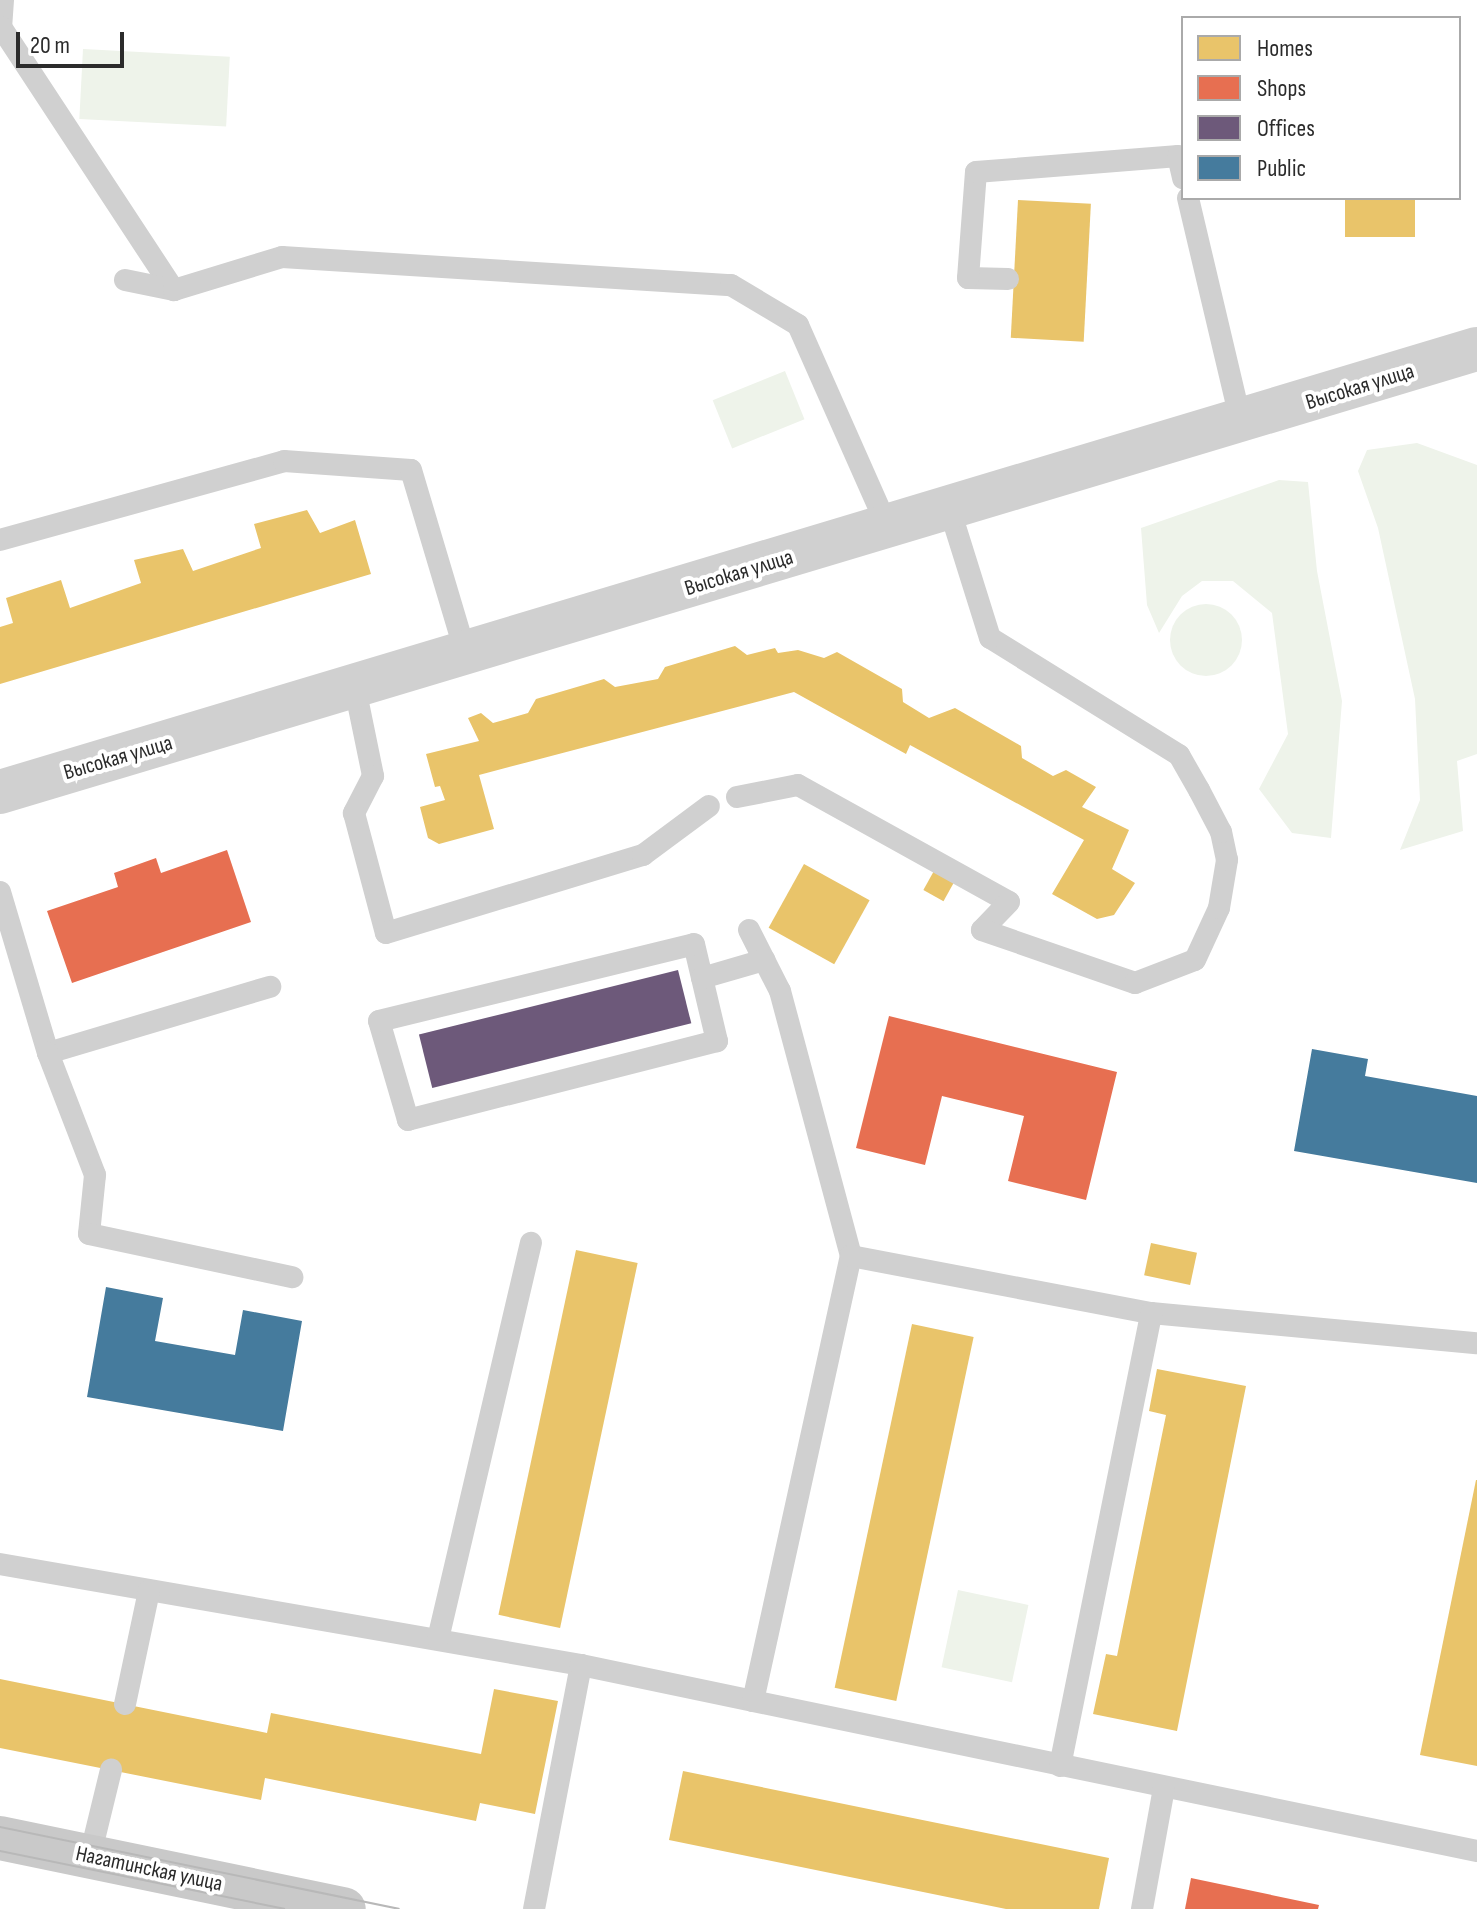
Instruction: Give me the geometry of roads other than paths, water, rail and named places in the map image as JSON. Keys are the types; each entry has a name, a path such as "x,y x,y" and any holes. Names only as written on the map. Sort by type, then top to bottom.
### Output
{"street":[{"name":"Высокая улица","path":"0,792 950,510 1477,349"},
{"name":"Нагатинская улица","path":"0,1838 344,1909"}],"lane":[{"path":"3,0 0,27 174,290"},
{"path":"1008,279 968,278 976,172 1178,156 1181,169"},
{"path":"1188,200 1241,422"},
{"path":"125,280 174,290 282,257 731,285 798,325 888,528"},
{"path":"0,540 284,461 411,470 466,655"},
{"path":"737,797 798,785 1009,902 982,930 1135,983 1195,960 1219,908 1227,860 1221,832 1199,790 1179,755 990,638 950,510"},
{"path":"355,688 373,776 354,813 386,933 643,855 709,806"},
{"path":"0,892 48,1053 95,1175 89,1234 292,1277"},
{"path":"749,930 780,991 851,1256 753,1701"},
{"path":"694,944 702,978 717,1041 408,1120 379,1021 694,944"},
{"path":"702,978 764,960"},
{"path":"48,1053 270,987"},
{"path":"438,1639 531,1243"},
{"path":"851,1256 1151,1313 1477,1343"},
{"path":"1060,1766 1151,1313"},
{"path":"0,1564 581,1665 1477,1851"},
{"path":"125,1704 149,1591"},
{"path":"534,1909 581,1665"},
{"path":"90,1856 111,1770"},
{"path":"1142,1909 1164,1788"}],"tram line":[{"path":"0,1827 399,1909"},
{"path":"0,1851 284,1909"}]}
